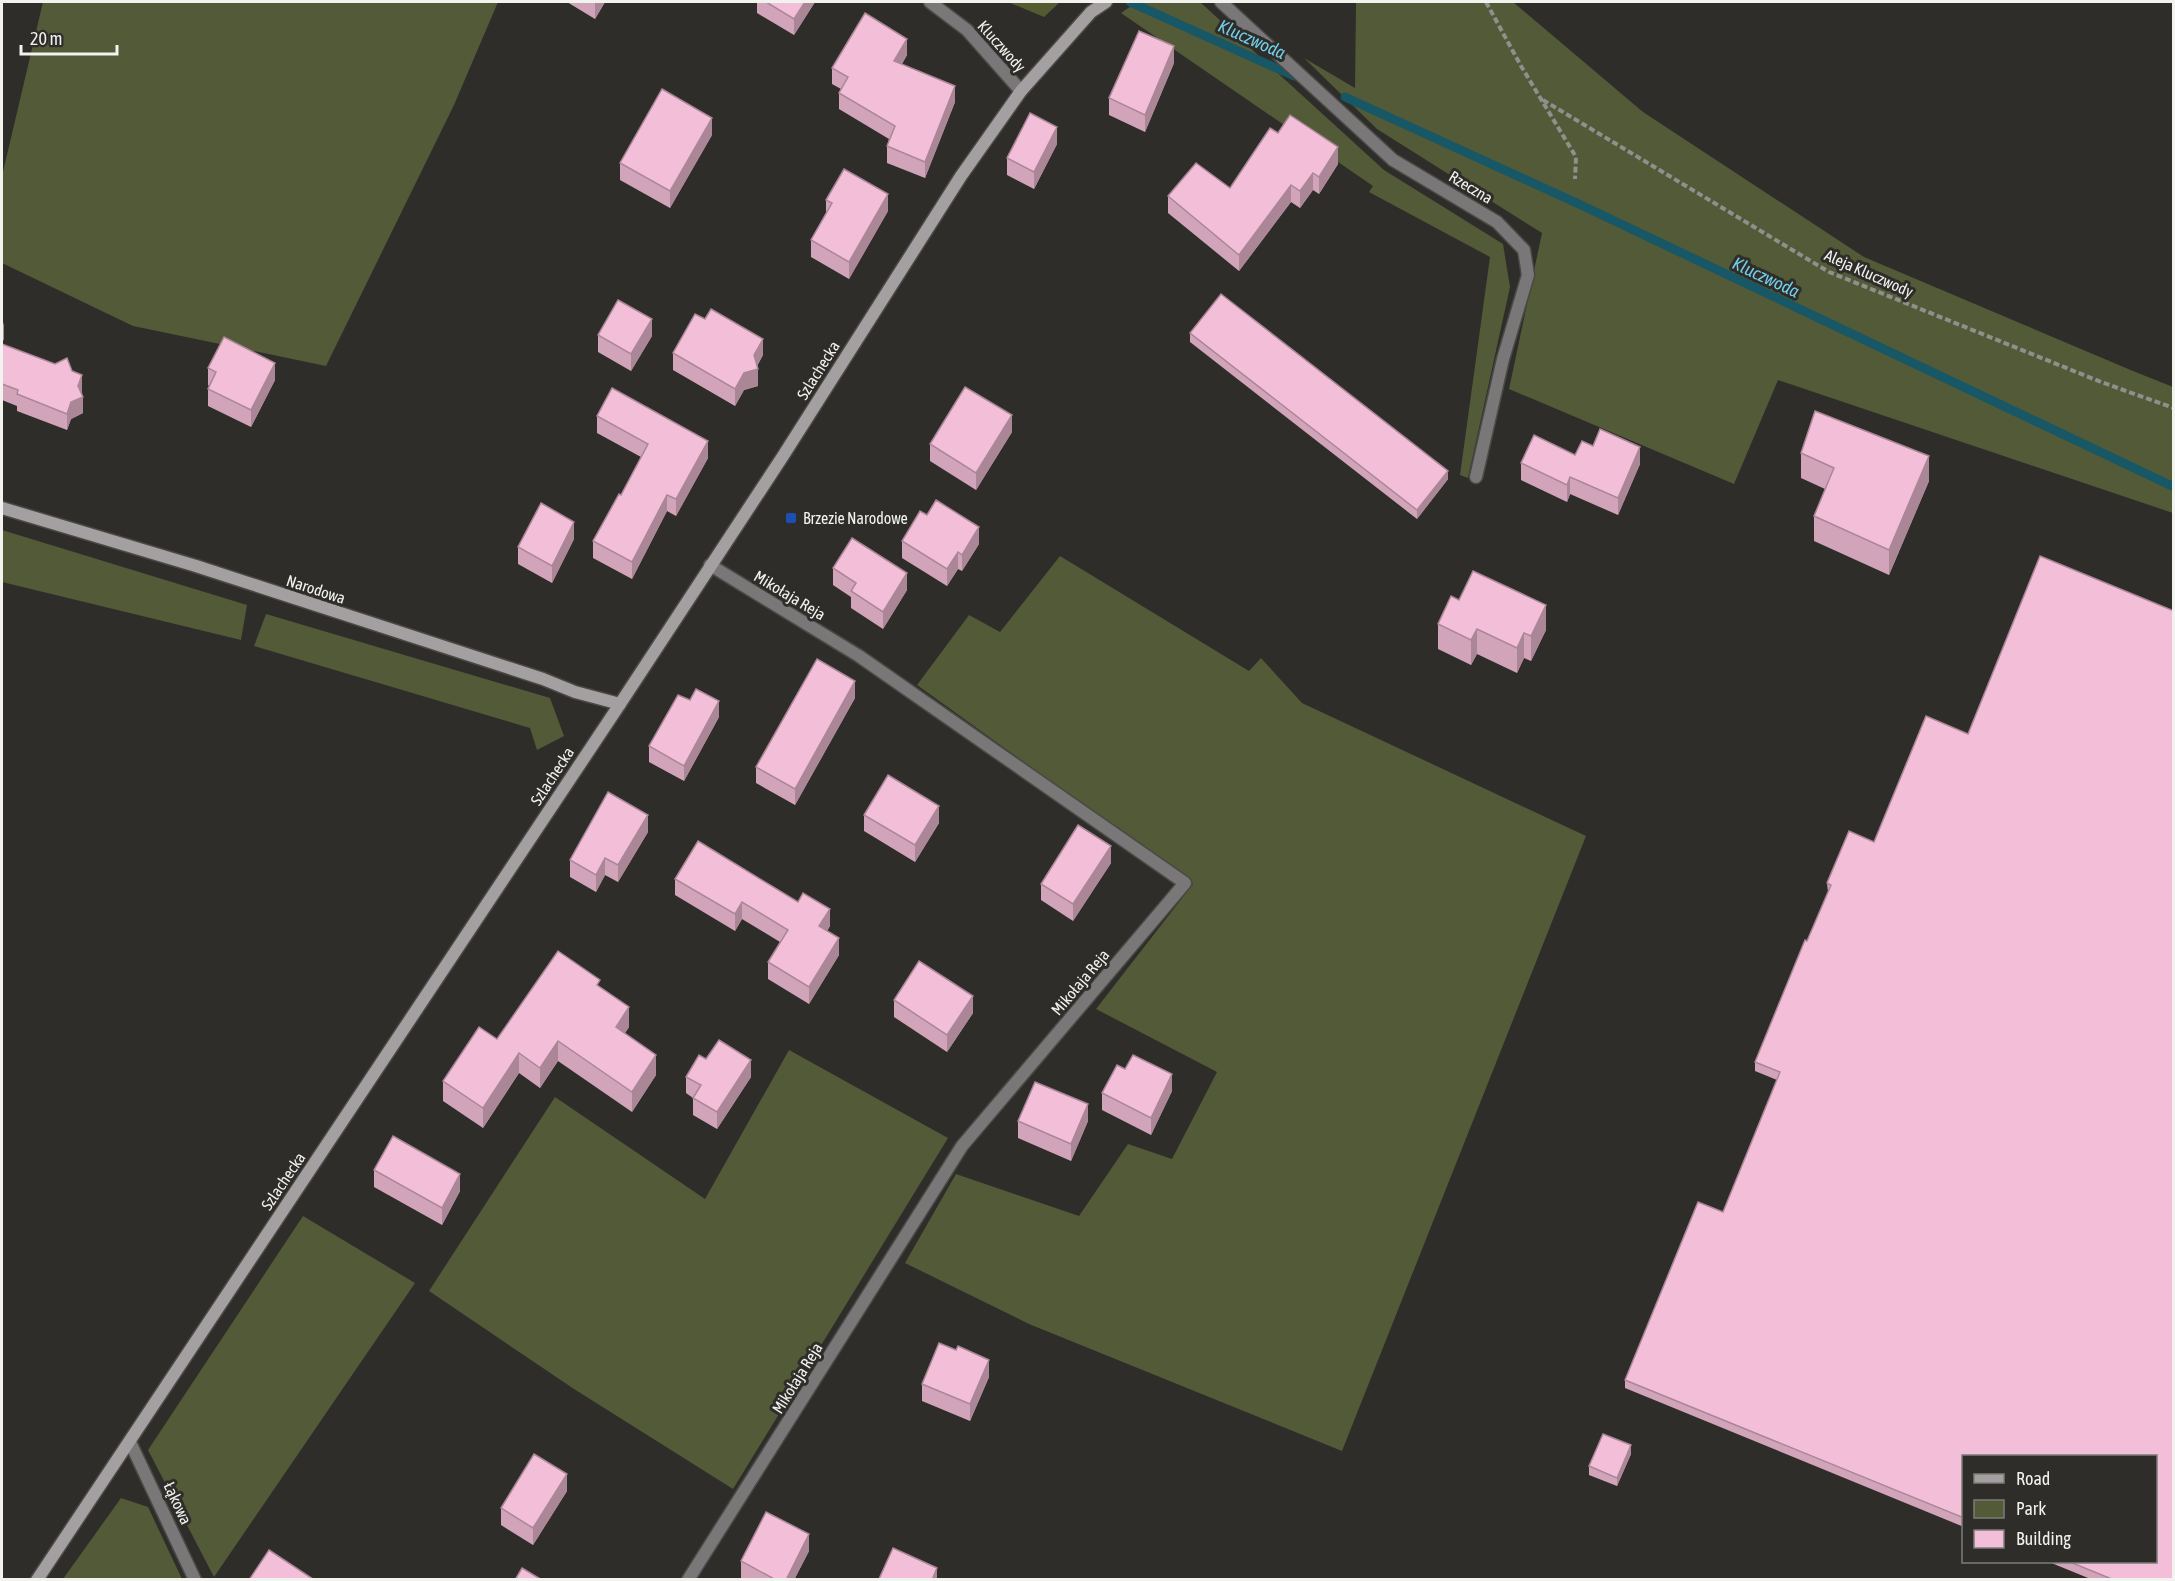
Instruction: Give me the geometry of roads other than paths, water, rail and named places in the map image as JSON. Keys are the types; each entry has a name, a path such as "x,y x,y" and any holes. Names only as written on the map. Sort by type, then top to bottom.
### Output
{"street":[{"name":"Kluczwody","path":"930,2 967,30 1021,91"},
{"name":"Szlachecka","path":"37,1580 802,428 962,176 1021,91 1091,12 1106,2"},
{"name":"Rzeczna","path":"1221,2 1393,160 1497,222 1524,250 1528,275 1503,359 1476,477"},
{"name":"Narodowa","path":"2,508 196,566 543,679 575,692 620,704"},
{"name":"Mikołaja Reja","path":"688,1580 962,1146 1185,883 859,656 710,565"},
{"name":"Łąkowa","path":"130,1442 195,1580"}],"waterway":[{"name":"Kluczwoda","path":"1130,2 1294,76"},
{"name":"Kluczwoda","path":"1345,97 1581,205 2174,487"}],"place":[{"name":"Brzezie Narodowe","path":"791,518"}]}
